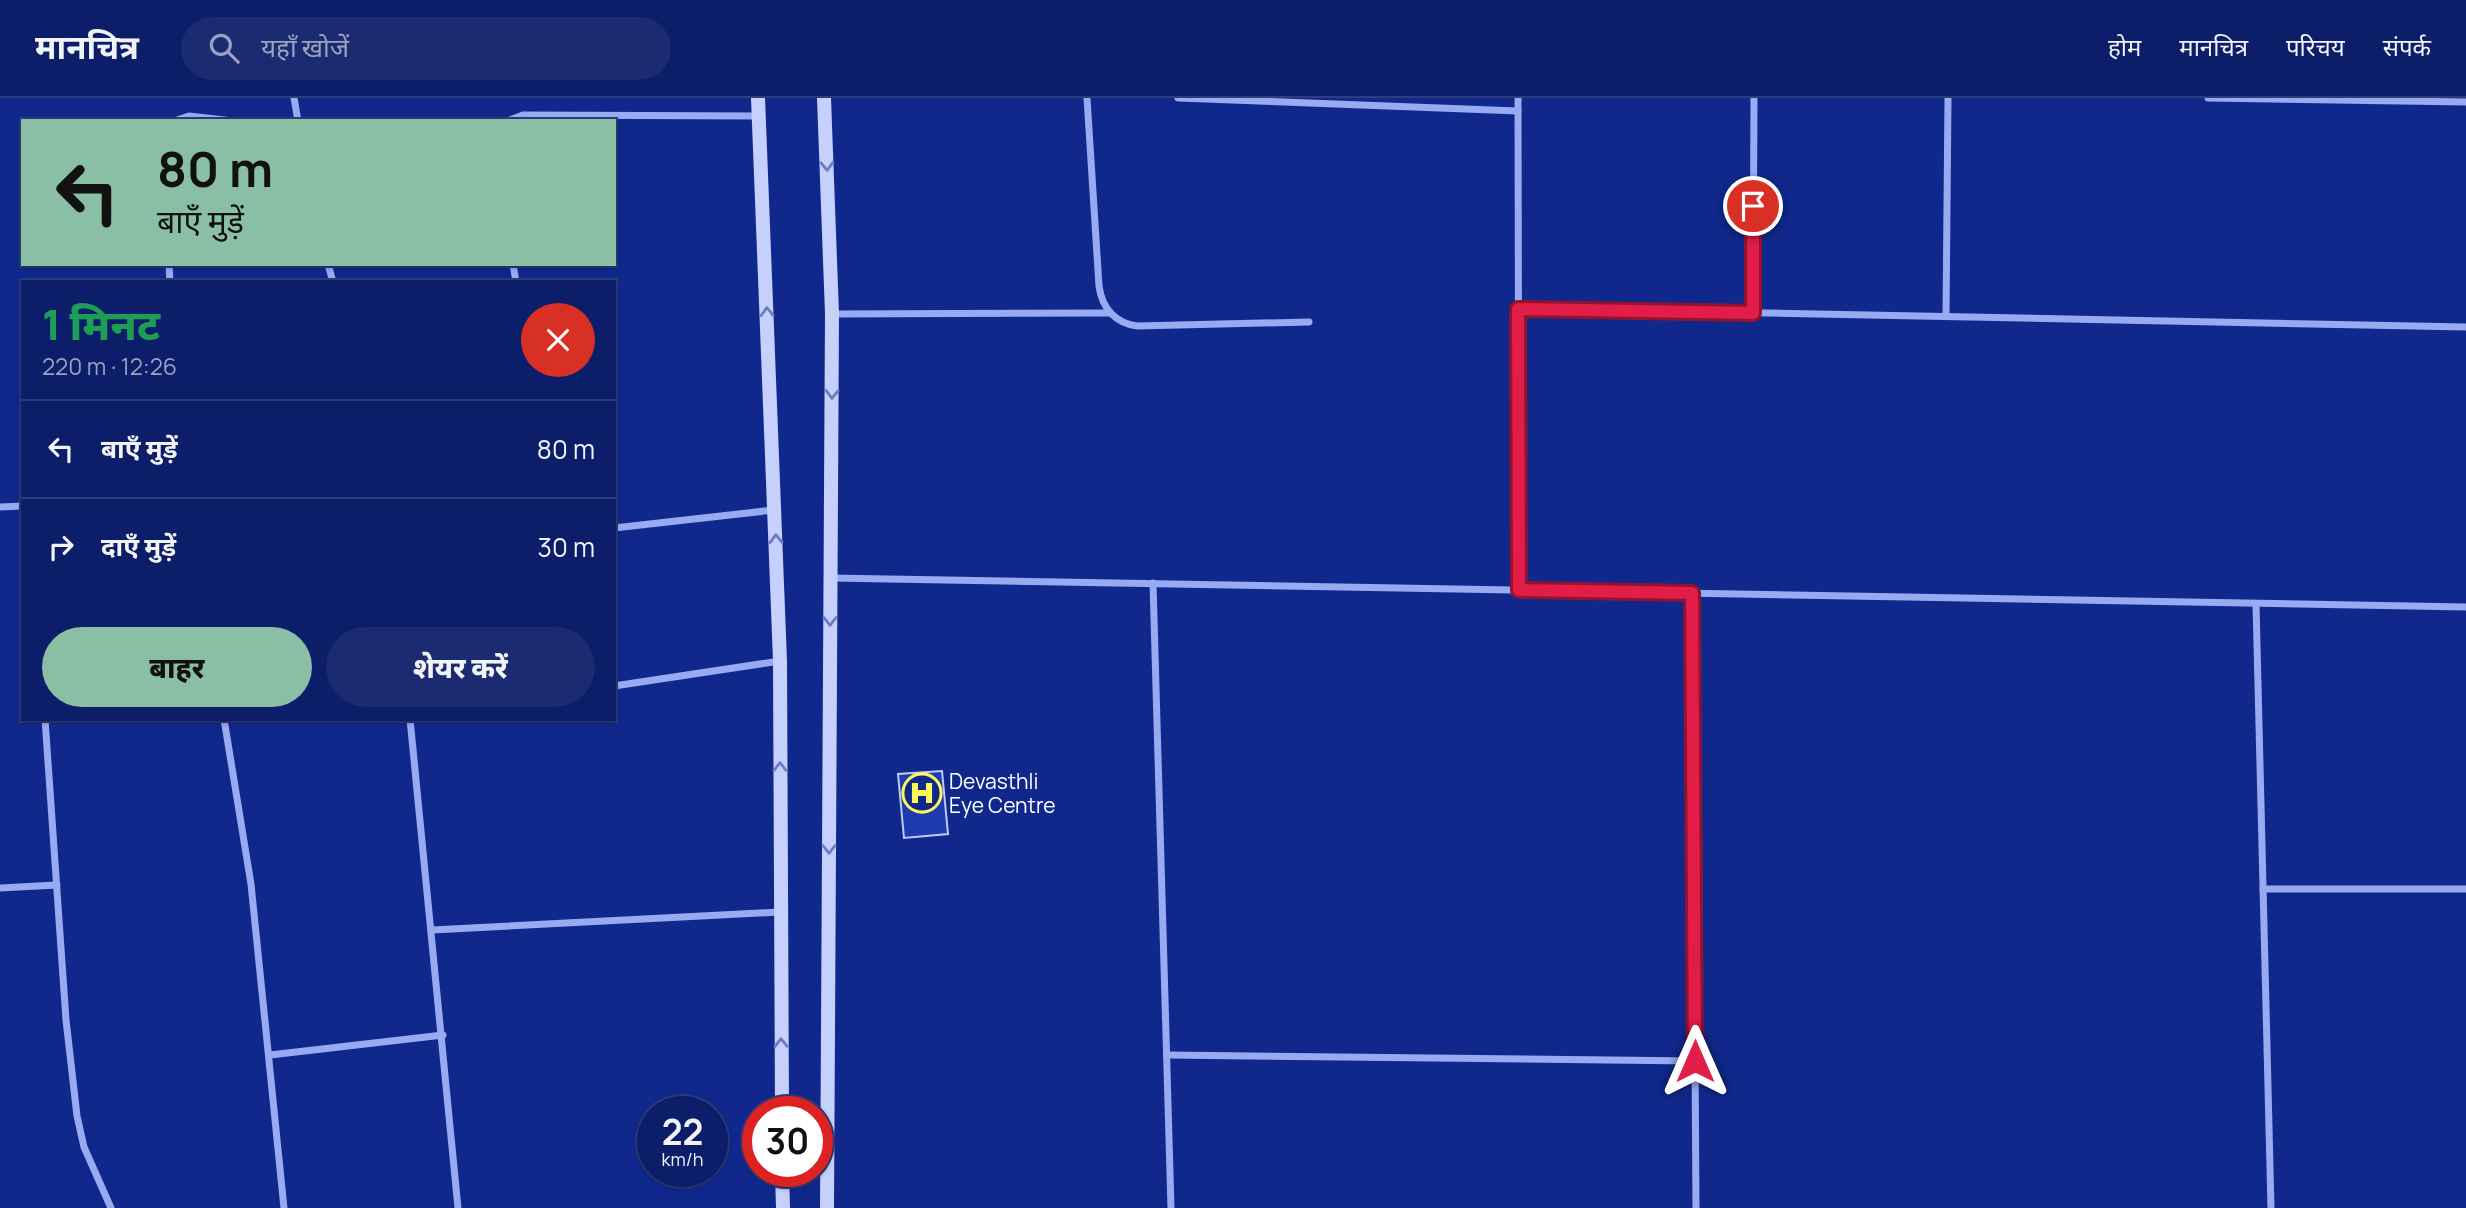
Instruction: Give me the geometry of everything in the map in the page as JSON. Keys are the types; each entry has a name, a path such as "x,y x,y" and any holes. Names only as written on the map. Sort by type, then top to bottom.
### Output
{"main road":[{"path":"758,98 780,661 782,1096"},
{"path":"824,98 832,314 827,1208"},
{"path":"782,1187 783,1208"}],"street":[{"path":"294,98 298,119"},
{"path":"1087,98 1100,296 1110,313 1126,324 1137,326 1309,322"},
{"path":"1178,98 1518,111"},
{"path":"1518,98 1519,590"},
{"path":"1753,313 1754,98"},
{"path":"1946,316 1948,98"},
{"path":"2208,98 2466,102"},
{"path":"513,119 523,115 759,116"},
{"path":"180,119 189,116 215,119"},
{"path":"1518,309 2466,327"},
{"path":"832,314 1110,313"},
{"path":"0,507 21,506"},
{"path":"616,528 774,510"},
{"path":"830,578 2466,607"},
{"path":"1153,583 1171,1208"},
{"path":"1692,593 1696,1208"},
{"path":"2256,604 2271,1208"},
{"path":"616,686 780,661"},
{"path":"45,721 77,1116 84,1147 111,1208"},
{"path":"223,721 251,884 284,1208"},
{"path":"410,721 458,1208"},
{"path":"0,888 57,885"},
{"path":"2263,889 2466,889"},
{"path":"432,930 779,912"},
{"path":"270,1055 443,1035"},
{"path":"1167,1055 1695,1061"}],"building":[{"path":"942,771 948,834 904,838 898,774"}],"place":[{"name":"Devasthli Eye Centre","path":"922,793"}],"route":[{"path":"1695,1061 1692,593 1519,590 1518,309 1753,313 1753,206"}]}
